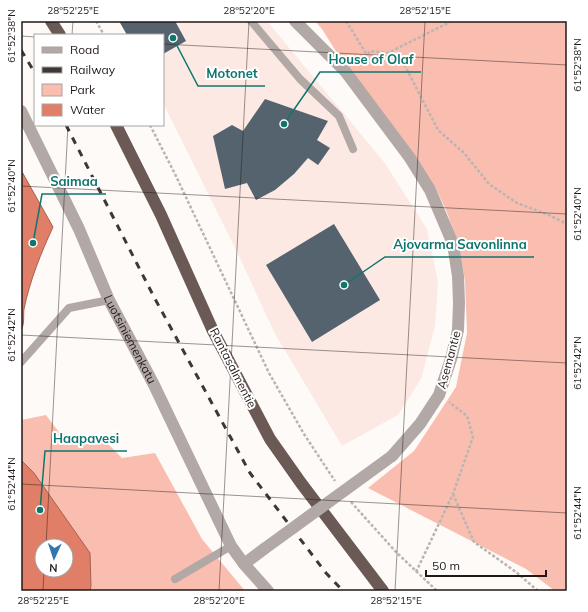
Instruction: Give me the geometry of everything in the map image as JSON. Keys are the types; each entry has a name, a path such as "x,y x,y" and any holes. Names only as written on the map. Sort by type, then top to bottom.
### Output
{"highway":[{"path":"51,21 59,34"},
{"name":"Rantasalmentie","path":"116,126 161,215 213,331 270,438 306,489 383,591"}],"street":[{"name":"Asemantie","path":"244,564 392,456 420,424 439,395 451,359 458,330 458,276 453,244 430,190 410,158 344,71 295,21"},
{"name":"Luotsiniemenkatu","path":"21,111 79,229 109,300 154,385 231,546 244,564 268,591"}],"lane":[{"path":"251,21 300,79 339,116 352,149"},
{"path":"21,362 69,308 109,300"},
{"path":"175,579 231,546"}],"path":[{"path":"96,21 103,34"},
{"path":"346,21 367,55"},
{"path":"388,53 452,21"},
{"path":"344,71 367,55 370,51 388,53 404,64 438,130 464,154 489,184 517,203 549,215 567,224"},
{"path":"150,126 269,374 304,434 336,482"},
{"path":"416,572 453,494 473,437 467,416 439,395"},
{"path":"453,494 474,542 516,572 538,591"},
{"path":"350,500 396,552 437,591"}],"shaded area":[{"path":"120,21 267,21 384,162 427,229 438,282 435,326 421,379 398,415 342,446 274,332 237,252 164,105 164,34"}],"green space":[{"path":"315,21 567,21 567,591 555,591 526,569 368,488 414,451 456,387 467,333 465,281 459,245 446,210 435,187 347,69 322,29"},
{"path":"46,415 68,444 99,435 122,458 155,453 202,539 245,591 90,591 91,586 74,552 74,538 67,538 34,473 21,460 21,420"}],"water":[{"path":"21,170 53,227 29,288 21,330"},
{"path":"21,460 34,473 90,553 90,591 21,591"}],"building":[{"path":"119,21 175,21 186,41 164,53 164,34 126,34"},
{"path":"265,99 328,121 317,140 330,148 318,165 308,158 294,174 275,190 256,200 247,183 225,189 213,136 232,125 243,131"},
{"path":"334,224 380,300 312,342 266,265"}],"railway":[{"path":"21,50 34,71"},
{"path":"67,126 154,297 250,473 326,573 343,591"}],"place":[{"name":"Motonet","path":"173,38"},
{"name":"House of Olaf","path":"284,124"},
{"name":"Saimaa","path":"33,243"},
{"name":"Ajovarma Savonlinna","path":"344,285"},
{"name":"Haapavesi","path":"40,510"}]}
